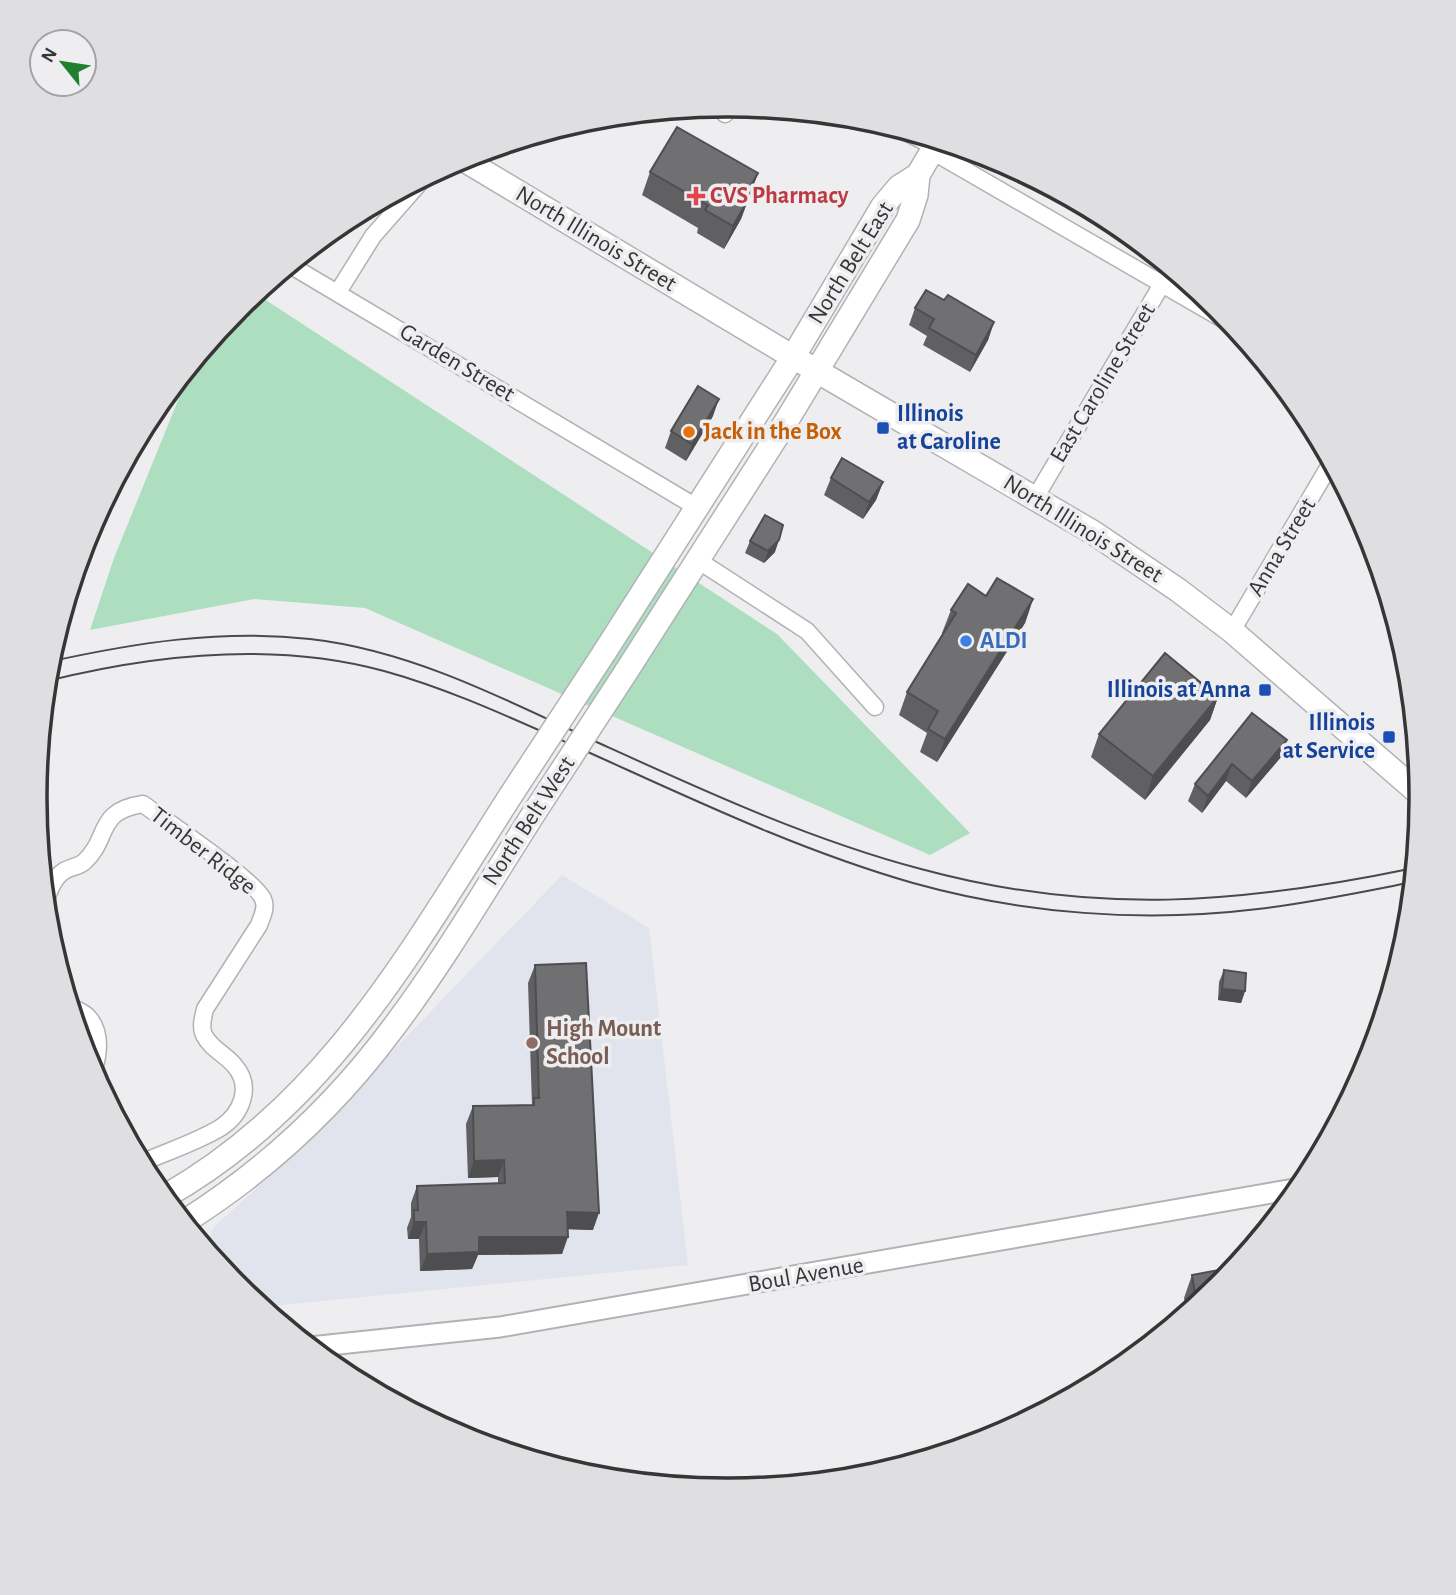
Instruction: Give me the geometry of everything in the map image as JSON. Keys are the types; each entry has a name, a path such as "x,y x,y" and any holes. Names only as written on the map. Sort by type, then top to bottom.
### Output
{"main road":[{"name":"North Belt East","path":"817,371 908,220 916,195 918,175 933,149"},
{"name":"North Illinois Street","path":"475,166 1094,533 1178,590 1232,631 1408,784"},
{"name":"North Belt East","path":"793,357 883,206 899,187 918,175"},
{"name":"North Belt West","path":"173,1191 214,1166 272,1121 348,1039 395,975 793,357"},
{"name":"North Belt West","path":"192,1217 281,1151 370,1058 412,1002 699,561 817,371"}],"street":[{"path":"946,153 1196,303"},
{"path":"338,292 373,236 406,198"},
{"name":"Garden Street","path":"299,270 698,508"},
{"name":"East Caroline Street","path":"1035,498 1166,277"},
{"name":"Anna Street","path":"1232,631 1326,472"},
{"path":"699,561 807,631 875,707"},
{"name":"Timber Ridge","path":"53,884 62,872 82,864 94,851 106,822 116,813 143,804 243,878 263,897 265,910 259,925 205,1009 202,1022 203,1032 210,1044 235,1066 244,1080 244,1097 237,1114 220,1128 151,1159"},
{"path":"82,1013 88,1016 98,1037 98,1055"},
{"name":"Boul Avenue","path":"323,1345 512,1325 1283,1191"}],"shaded area":[{"name":"High Mount School","path":"562,875 649,928 688,1265 275,1306 209,1238 214,1227 290,1158"}],"green space":[{"path":"265,299 777,634 970,833 930,855 365,608 254,599 90,630 114,558 181,392 216,349"}],"building":[{"path":"677,127 758,173 746,194 750,196 733,226 705,210 708,205 650,172"},
{"path":"926,290 944,300 948,295 994,322 976,355 929,328 934,319 915,308"},
{"path":"698,386 719,399 692,444 671,431"},
{"path":"842,458 883,482 869,502 831,478"},
{"path":"765,515 783,525 779,540 768,551 750,541"},
{"path":"997,578 1033,599 945,739 928,729 938,711 907,692 956,613 951,610 968,584 986,596"},
{"path":"1165,653 1218,697 1153,776 1099,734"},
{"path":"1252,713 1287,740 1252,781 1232,764 1208,796 1195,784"},
{"name":"High Mount School","path":"586,963 599,1213 567,1212 568,1237 479,1237 479,1252 427,1254 426,1222 414,1222 414,1210 418,1210 417,1186 505,1183 504,1160 474,1161 473,1106 534,1105 534,1098 539,1098 535,965"},
{"path":"1224,970 1246,973 1245,991 1222,989"},
{"path":"1217,1270 1195,1292 1192,1275"}],"tram line":[{"path":"61,659 145,644 244,636 310,639 383,653 453,677 712,794 836,843 921,869 985,884 1047,894 1107,899 1228,897 1288,890 1404,870"},
{"path":"58,679 130,664 215,655 300,656 384,671 478,704 739,820 825,854 955,894 1041,909 1128,915 1215,913 1297,904 1403,884"}],"place":[{"name":"CVS Pharmacy","path":"696,196"},
{"name":"Illinois at Caroline","path":"883,428"},
{"name":"Jack in the Box","path":"689,432"},
{"name":"ALDI","path":"966,641"},
{"name":"Illinois at Anna","path":"1265,690"},
{"name":"Illinois at Service","path":"1389,737"},
{"name":"High Mount School","path":"532,1043"}]}
